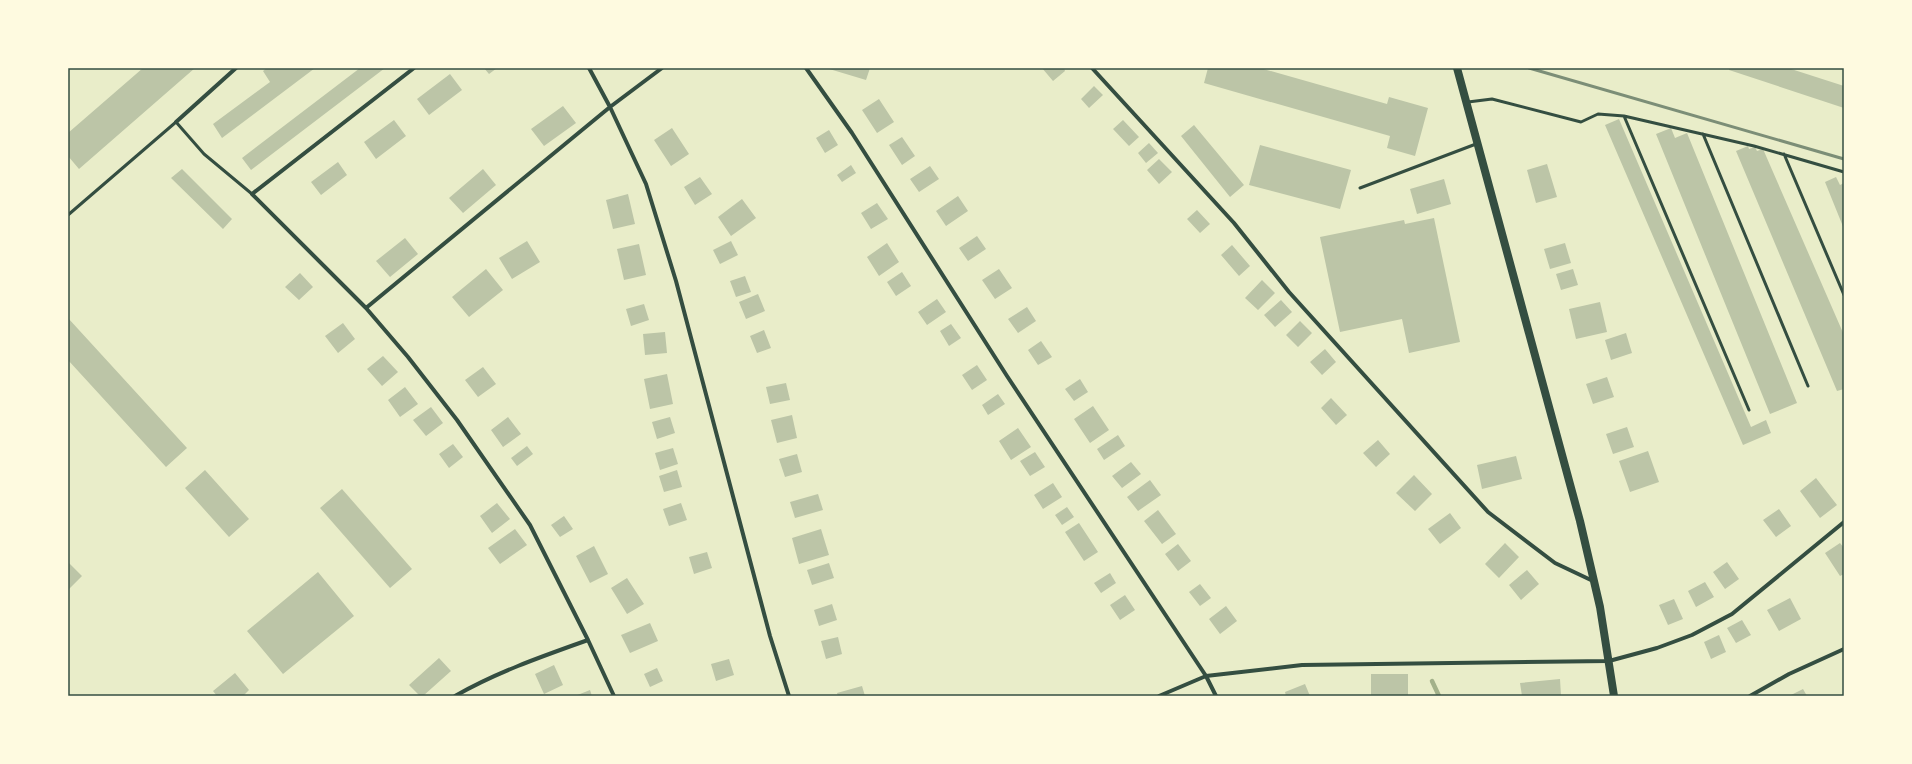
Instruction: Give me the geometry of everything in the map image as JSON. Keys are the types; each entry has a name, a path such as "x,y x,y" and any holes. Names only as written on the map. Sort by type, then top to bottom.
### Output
{"main road":[{"path":"1457,68 1559,439 1594,581 1614,696"}],"street":[{"path":"176,122 236,68"},
{"path":"414,68 252,194 366,308 408,356 457,420 530,525 588,640 614,696"},
{"path":"589,68 610,108 646,184 676,281 768,628 789,696"},
{"path":"366,308 610,108 662,68"},
{"path":"806,68 852,133 1011,383 1206,676 1216,696"},
{"path":"1092,68 1234,223 1290,292 1488,512 1556,563 1594,581"},
{"path":"1159,696 1206,676 1302,665 1609,661 1657,648 1692,635 1732,614 1844,522"},
{"path":"455,696 481,681 588,640"},
{"path":"1750,696 1789,674 1844,649"}],"lane":[{"path":"1467,102 1492,99 1581,122 1598,114 1624,116 1754,146 1844,172"},
{"path":"1624,116 1749,410"},
{"path":"68,215 176,122 204,154 252,194"},
{"path":"1703,134 1808,386"},
{"path":"1360,188 1478,144"},
{"path":"1784,154 1844,295"}],"building":[{"path":"143,68 195,68 79,169 68,156 68,133"},
{"path":"267,68 315,68 222,138 213,124 270,82 263,71"},
{"path":"360,68 385,68 251,170 242,158"},
{"path":"484,68 497,68 489,74"},
{"path":"826,68 870,68 866,80"},
{"path":"1042,68 1064,68 1065,71 1053,81"},
{"path":"1208,68 1260,68 1387,104 1389,97 1428,108 1415,156 1387,148 1390,136 1204,83"},
{"path":"1729,68 1788,68 1844,86 1844,108 1729,70"},
{"path":"450,74 462,90 429,115 417,99"},
{"path":"1094,86 1103,95 1089,108 1081,99"},
{"path":"879,99 894,122 877,133 862,110"},
{"path":"563,106 576,123 544,146 531,129"},
{"path":"1619,119 1751,427 1766,420 1771,433 1743,445 1605,125"},
{"path":"394,120 406,136 376,159 364,142"},
{"path":"1123,120 1139,137 1129,146 1113,129"},
{"path":"1194,125 1244,185 1230,197 1181,136"},
{"path":"672,128 689,154 671,166 654,140"},
{"path":"1671,128 1675,138 1687,133 1797,403 1770,414 1656,134"},
{"path":"829,130 838,145 825,153 816,138"},
{"path":"902,137 915,156 902,165 889,145"},
{"path":"1149,143 1158,153 1146,163 1138,153"},
{"path":"1260,145 1351,170 1340,209 1249,185"},
{"path":"1748,146 1749,149 1755,147 1757,151 1763,149 1844,335 1844,389 1837,391 1736,151"},
{"path":"1159,159 1172,172 1159,184 1147,170"},
{"path":"338,162 347,175 321,195 311,182"},
{"path":"1547,164 1557,197 1536,203 1527,170"},
{"path":"851,165 856,173 842,182 837,175"},
{"path":"930,166 939,179 919,192 910,179"},
{"path":"182,169 232,219 223,229 171,178"},
{"path":"483,169 496,185 463,213 449,198"},
{"path":"700,177 712,194 695,205 684,187"},
{"path":"1836,177 1840,185 1844,183 1844,229 1825,182"},
{"path":"1444,179 1451,204 1417,214 1410,189"},
{"path":"628,194 635,224 613,229 606,200"},
{"path":"958,196 968,211 946,226 936,211"},
{"path":"742,199 756,218 731,236 718,217"},
{"path":"877,203 888,219 871,229 861,213"},
{"path":"1197,210 1210,224 1200,233 1187,219"},
{"path":"1434,218 1460,342 1409,353 1402,319 1340,332 1320,237 1404,220 1405,224"},
{"path":"977,236 986,249 968,261 959,248"},
{"path":"405,238 418,254 390,277 376,261"},
{"path":"527,241 540,262 512,279 499,258"},
{"path":"731,241 738,255 720,264 713,250"},
{"path":"887,243 899,262 879,276 867,257"},
{"path":"1565,243 1571,263 1550,269 1544,249"},
{"path":"639,244 646,275 624,280 617,249"},
{"path":"1232,245 1250,266 1239,276 1221,255"},
{"path":"486,269 503,290 469,317 452,297"},
{"path":"999,269 1012,288 995,299 982,280"},
{"path":"1573,269 1578,285 1561,290 1556,274"},
{"path":"902,272 911,286 896,296 887,282"},
{"path":"300,273 313,287 299,300 285,287"},
{"path":"745,276 751,292 736,297 730,281"},
{"path":"1262,280 1275,293 1258,310 1245,298"},
{"path":"758,294 765,311 746,319 739,302"},
{"path":"937,299 946,312 927,325 918,312"},
{"path":"1281,300 1292,312 1275,327 1264,315"},
{"path":"1600,302 1607,332 1576,339 1569,309"},
{"path":"644,304 649,320 631,326 626,309"},
{"path":"1027,307 1036,321 1018,333 1008,319"},
{"path":"68,318 187,448 166,467 68,360"},
{"path":"1300,321 1312,333 1298,347 1286,335"},
{"path":"343,323 355,339 338,353 325,336"},
{"path":"951,324 961,338 949,346 940,331"},
{"path":"764,330 771,348 757,353 750,336"},
{"path":"665,332 667,353 645,355 643,334"},
{"path":"1626,333 1632,353 1611,360 1605,340"},
{"path":"1041,341 1052,357 1038,365 1028,350"},
{"path":"1325,349 1336,362 1322,375 1310,362"},
{"path":"383,356 398,372 382,386 367,369"},
{"path":"977,365 987,380 972,390 962,375"},
{"path":"483,367 496,384 478,397 465,380"},
{"path":"667,374 673,404 650,409 644,379"},
{"path":"1607,377 1614,397 1593,404 1586,384"},
{"path":"1080,379 1088,392 1074,401 1065,389"},
{"path":"786,383 790,400 770,404 766,387"},
{"path":"405,387 418,404 400,417 388,400"},
{"path":"998,394 1005,404 988,415 982,405"},
{"path":"1331,398 1347,415 1336,425 1321,408"},
{"path":"1093,406 1109,430 1090,443 1074,419"},
{"path":"431,407 443,423 426,436 413,420"},
{"path":"792,415 797,438 777,443 771,420"},
{"path":"508,417 521,434 503,447 491,430"},
{"path":"670,417 675,433 657,439 652,422"},
{"path":"1627,427 1634,447 1613,454 1606,434"},
{"path":"1018,428 1031,447 1011,460 999,441"},
{"path":"1118,435 1125,446 1104,460 1097,449"},
{"path":"1378,440 1390,454 1376,467 1363,453"},
{"path":"453,444 463,457 449,468 439,454"},
{"path":"527,446 533,454 517,466 511,458"},
{"path":"673,448 678,464 660,470 655,453"},
{"path":"1648,451 1659,482 1630,492 1619,461"},
{"path":"1035,452 1045,467 1030,476 1020,461"},
{"path":"797,454 802,472 785,477 779,459"},
{"path":"1516,456 1522,479 1482,489 1477,465"},
{"path":"1131,462 1141,474 1122,488 1112,476"},
{"path":"205,470 249,519 229,537 185,488"},
{"path":"677,470 682,487 664,492 659,476"},
{"path":"1414,475 1432,494 1415,511 1396,493"},
{"path":"1816,478 1837,505 1820,518 1800,491"},
{"path":"1150,480 1161,495 1138,511 1127,497"},
{"path":"1053,483 1062,497 1043,509 1034,495"},
{"path":"342,489 412,569 390,588 320,508"},
{"path":"818,494 823,510 795,518 790,502"},
{"path":"497,503 510,519 492,533 480,516"},
{"path":"681,503 687,520 669,526 663,509"},
{"path":"1067,507 1074,517 1062,525 1055,515"},
{"path":"1779,509 1791,526 1776,537 1763,520"},
{"path":"1158,510 1176,534 1162,544 1144,521"},
{"path":"1450,513 1461,528 1440,544 1428,529"},
{"path":"564,516 573,529 560,537 551,525"},
{"path":"1079,523 1098,552 1084,561 1065,532"},
{"path":"515,529 527,545 500,564 488,548"},
{"path":"821,529 829,555 799,564 792,538"},
{"path":"1505,543 1519,557 1499,578 1485,564"},
{"path":"1840,543 1844,548 1844,574 1840,576 1825,553"},
{"path":"1178,544 1191,561 1178,571 1165,554"},
{"path":"594,546 608,574 590,583 576,556"},
{"path":"707,552 712,568 694,574 689,557"},
{"path":"68,562 82,576 68,590"},
{"path":"1727,562 1739,579 1725,589 1713,572"},
{"path":"829,563 834,578 812,585 807,570"},
{"path":"1527,570 1539,584 1521,600 1509,585"},
{"path":"318,572 354,616 283,674 247,631"},
{"path":"1110,573 1116,583 1101,593 1094,583"},
{"path":"627,578 644,604 627,614 611,588"},
{"path":"1705,582 1714,597 1696,607 1688,591"},
{"path":"1200,584 1211,598 1200,606 1189,592"},
{"path":"1125,595 1135,610 1120,620 1110,605"},
{"path":"1790,598 1801,619 1779,631 1767,610"},
{"path":"1674,599 1683,619 1668,625 1659,605"},
{"path":"832,604 837,620 819,626 814,610"},
{"path":"1226,606 1237,621 1220,634 1209,619"},
{"path":"1742,620 1751,635 1736,643 1727,628"},
{"path":"650,623 658,641 630,653 621,635"},
{"path":"1719,635 1726,652 1711,659 1704,642"},
{"path":"838,637 842,654 826,659 821,641"},
{"path":"439,658 451,671 423,696 420,696 409,685"},
{"path":"729,659 734,675 716,681 711,664"},
{"path":"554,665 563,685 544,694 535,674"},
{"path":"657,668 663,681 650,687 644,674"},
{"path":"235,673 249,690 243,696 217,696 213,691"},
{"path":"1371,674 1408,674 1408,696 1371,696"},
{"path":"1560,679 1561,696 1522,696 1520,683"},
{"path":"1305,684 1310,696 1286,696 1285,692"},
{"path":"862,686 865,696 838,696 837,693"},
{"path":"1803,689 1807,696 1789,696"},
{"path":"590,690 592,696 575,696"}],"waterway":[{"path":"1432,681 1439,696"}],"railway":[{"path":"1529,68 1844,159"}]}
